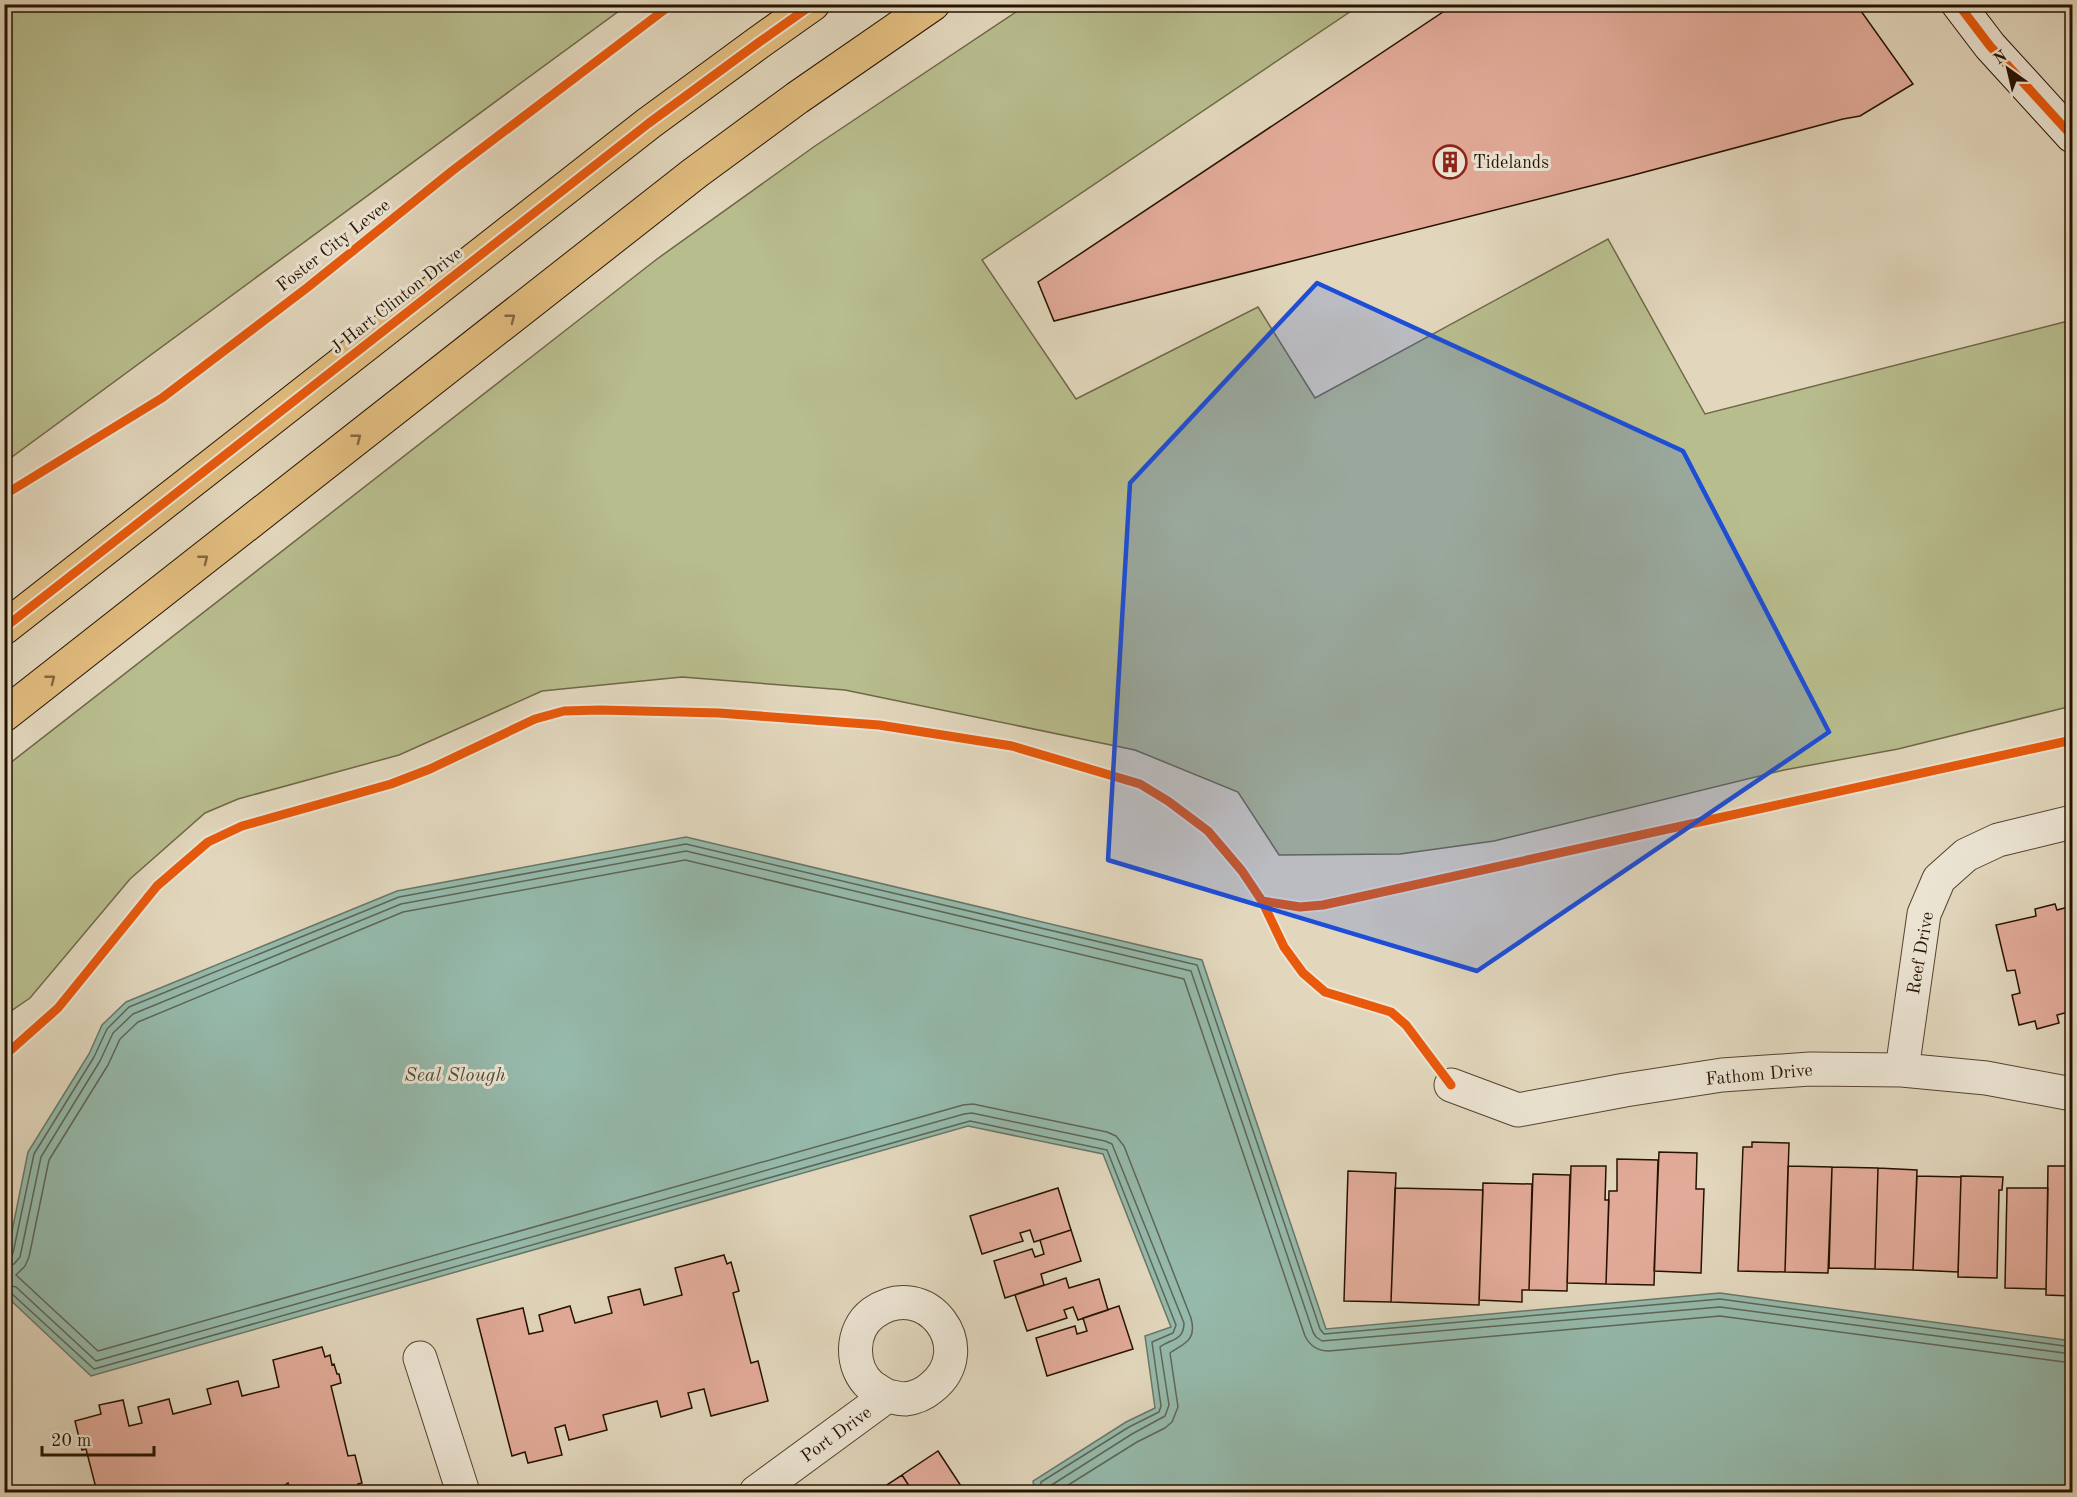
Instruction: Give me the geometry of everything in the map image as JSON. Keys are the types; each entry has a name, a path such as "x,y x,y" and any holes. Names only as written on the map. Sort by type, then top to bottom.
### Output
{"main road":[{"name":"J Hart Clinton Drive","path":"4,628 649,123 813,4"},
{"path":"4,715 695,173 797,98 933,4"}],"street":[{"path":"1958,4 1990,46 2073,136"},
{"name":"Reef Drive","path":"1902,1070 1924,914 1939,879 1966,855 1998,840 2073,822"},
{"name":"Fathom Drive","path":"1451,1085 1518,1110 1722,1075 1810,1069 1902,1070 1986,1078 2073,1094"},
{"path":"420,1358 463,1492"},
{"name":"Port Drive","path":"756,1492 887,1396"}],"highlighted area":[{"path":"1317,283 1683,451 1829,732 1477,971 1108,860 1130,483"}],"shaded area":[{"path":"5,4 627,4 627,5 5,462"},
{"path":"1028,4 1360,5 982,260 1076,399 1258,307 1315,398 1608,239 1705,414 2072,320 2072,706 1898,749 1784,770 1494,841 1400,854 1279,855 1238,792 1135,750 845,690 682,677 542,691 399,755 238,799 205,813 130,879 30,998 5,1015 5,767 657,259 815,146"}],"water":[{"name":"Seal Slough","path":"686,837 1202,960 1326,1329 1720,1293 2072,1341 2072,1492 1035,1492 1033,1481 1126,1422 1155,1408 1145,1336 1171,1327 1103,1154 968,1126 91,1376 5,1295 5,1266 28,1152 89,1054 102,1025 126,1002 397,891"}],"building":[{"name":"Tidelands","path":"1455,4 1856,4 1913,84 1860,116 1054,321 1038,282"},
{"path":"2055,904 2057,910 2072,906 2072,1011 2057,1015 2059,1023 2037,1029 2035,1021 2019,1025 2012,995 2020,993 2015,970 2007,971 1996,925 2036,916 2035,909"},
{"path":"1752,1142 1789,1143 1785,1272 1738,1271 1743,1147 1752,1147"},
{"path":"1659,1152 1697,1153 1696,1189 1704,1189 1701,1273 1654,1271"},
{"path":"1617,1159 1658,1160 1654,1285 1606,1284 1609,1191 1617,1191"},
{"path":"1571,1166 1606,1166 1605,1200 1609,1200 1606,1284 1567,1283"},
{"path":"1788,1166 1832,1167 1828,1273 1785,1272"},
{"path":"2048,1166 2072,1166 2072,1296 2046,1295"},
{"path":"1832,1167 1878,1168 1875,1269 1829,1268"},
{"path":"1878,1168 1917,1170 1913,1270 1875,1269"},
{"path":"1348,1171 1396,1173 1391,1302 1344,1301"},
{"path":"1533,1174 1570,1175 1567,1291 1529,1290"},
{"path":"1917,1176 1961,1177 1958,1272 1913,1270"},
{"path":"1961,1176 2003,1177 2002,1190 1999,1190 1997,1278 1958,1277"},
{"path":"1483,1183 1532,1184 1529,1290 1522,1290 1522,1302 1479,1300"},
{"path":"1058,1188 1071,1230 1034,1242 1030,1230 1020,1233 1023,1241 982,1254 970,1216"},
{"path":"1395,1188 1483,1190 1479,1305 1391,1302"},
{"path":"2007,1188 2048,1188 2046,1289 2005,1288"},
{"path":"1071,1230 1081,1261 1041,1274 1044,1285 1005,1298 994,1261 1032,1249 1035,1257 1044,1254 1040,1240"},
{"path":"724,1255 727,1264 731,1262 739,1291 733,1293 751,1363 758,1361 768,1401 711,1416 704,1389 688,1393 692,1408 661,1417 657,1401 603,1415 607,1430 569,1440 565,1425 555,1428 562,1455 528,1463 525,1452 512,1456 477,1319 523,1308 529,1334 543,1331 539,1315 570,1306 575,1323 612,1313 608,1297 640,1289 644,1305 682,1295 675,1268"},
{"path":"1066,1278 1069,1288 1099,1279 1108,1310 1078,1320 1073,1307 1064,1310 1067,1318 1027,1331 1015,1295"},
{"path":"1119,1306 1133,1349 1047,1376 1036,1338 1075,1326 1077,1334 1087,1331 1083,1318"},
{"path":"322,1347 325,1357 330,1355 332,1365 334,1364 339,1374 341,1383 331,1386 348,1456 355,1455 362,1483 358,1484 361,1492 290,1492 288,1483 285,1485 287,1492 97,1492 86,1449 82,1450 75,1421 101,1414 99,1405 123,1400 129,1426 142,1423 138,1407 169,1399 173,1414 211,1404 207,1389 238,1381 242,1396 279,1387 273,1360"},
{"path":"938,1451 965,1492 913,1492 902,1475"},
{"path":"902,1475 913,1492 876,1492"}],"cycle path":[{"name":"Foster City Levee","path":"4,495 162,398 308,287 452,171 672,4"},
{"path":"4,628 649,123 813,4"},
{"path":"1958,4 1990,46 2072,136"},
{"path":"4,1056 58,1008 157,886 208,842 242,826 391,784 430,769 535,719 564,711 600,710 719,713 879,725 1012,746 1140,784 1168,801 1208,831 1242,871 1262,901 1284,947 1303,973 1325,992 1391,1012 1406,1025 1451,1085"},
{"path":"1262,901 1300,907 1323,905 2072,740"}],"place":[{"name":"Tidelands","path":"1450,162"}]}
